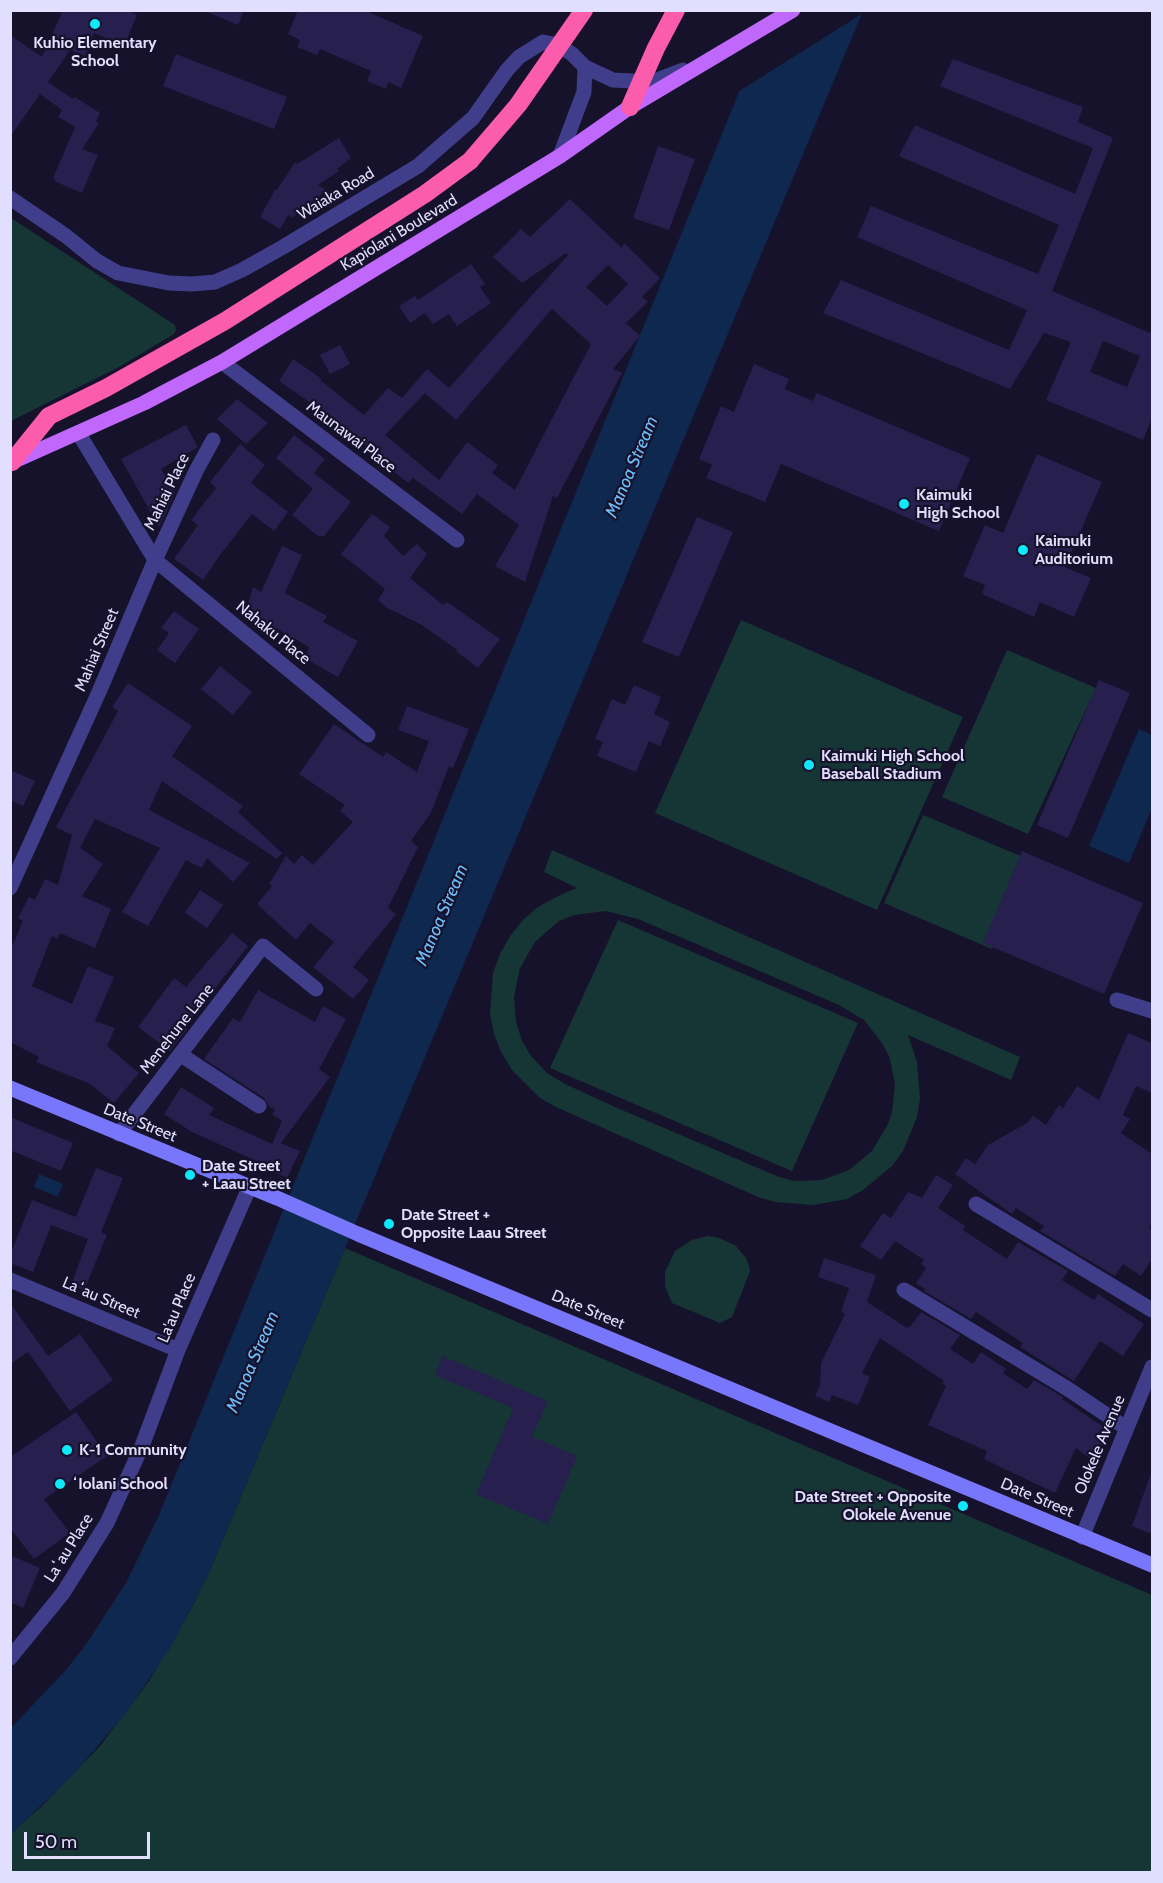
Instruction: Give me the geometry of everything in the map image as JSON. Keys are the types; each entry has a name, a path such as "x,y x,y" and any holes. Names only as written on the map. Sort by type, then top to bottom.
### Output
{"highway":[{"path":"11,463 49,416 106,388 225,321 425,194 470,161 518,105 584,10"},
{"path":"630,107 676,10"}],"main road":[{"name":"Kapiolani Boulevard","path":"11,463 80,434 222,362 560,156 630,107 793,10"}],"street":[{"name":"Waiaka Road","path":"10,198 66,236 97,261 118,273 169,284 215,282 284,247 418,166 473,118 507,70 531,49 543,42 558,45 572,54 585,67 613,80 652,82 700,64"},
{"path":"560,156 584,92 585,67"},
{"name":"Maunawai Place","path":"222,362 457,540"},
{"path":"80,434 155,560"},
{"name":"Mahiai Place","path":"155,560 196,471 213,440"},
{"name":"Nahaku Place","path":"155,560 368,735"},
{"name":"Mahiai Street","path":"10,888 99,692 155,560"},
{"name":"Menehune Lane","path":"119,1134 263,946 316,989"},
{"path":"1117,1000 1152,1011"},
{"path":"181,1055 258,1106"},
{"name":"Date Street","path":"10,1088 250,1186 358,1234 1152,1565"},
{"name":"La'au Place","path":"142,1446 178,1350 250,1186"},
{"path":"976,1204 1152,1310"},
{"name":"Laʻau Street","path":"10,1280 178,1350"},
{"path":"904,1290 1068,1389 1126,1428"},
{"name":"Olokele Avenue","path":"1082,1537 1152,1367"},
{"name":"Laʻau Place","path":"10,1658 63,1593 107,1523 142,1446"}],"green space":[{"path":"11,218 175,325 176,330 174,334 119,367 11,421"},
{"name":"Kaimuki High School Baseball Stadium","path":"741,620 963,717 877,910 655,813"},
{"path":"1007,650 1096,688 1028,834 942,797"},
{"path":"923,815 1030,860 992,949 884,903"},
{"path":"552,850 1020,1057 1011,1080 908,1035 917,1062 920,1099 917,1117 903,1151 892,1166 863,1190 847,1199 813,1205 775,1202 758,1197 556,1107 540,1098 512,1070 494,1034 490,1013 493,973 510,936 523,920 538,907 577,888 544,872","holes":["606,911 638,919 839,1005 864,1020 889,1056 895,1084 892,1113 872,1151 849,1170 822,1180 794,1181 779,1177 615,1107 547,1073 531,1056 522,1041 516,1022 514,997 520,968 535,942 559,921 574,915"]},
{"path":"618,920 858,1023 792,1171 550,1068"},
{"path":"708,1236 735,1245 746,1258 750,1271 732,1317 720,1323 672,1303 665,1286 665,1272 675,1251 692,1240"},
{"path":"345,1248 1152,1595 1152,1872 11,1872 10,1834 41,1807 100,1746 149,1681 190,1611 208,1575"}],"water":[{"name":"Manoa Stream","path":"770,11 863,11 208,1575 171,1647 125,1714 71,1777 11,1834 11,1728 65,1671 87,1643 127,1581 159,1515 733,107"},
{"path":"1139,729 1152,735 1152,808 1129,863 1089,846"},
{"path":"39,1174 63,1184 58,1197 34,1187"}],"pier":[{"path":"866,10 865,12 736,93 767,11"}],"building":[{"path":"63,10 127,10 137,15 124,46 94,33 85,56 70,50 48,82 73,99 75,97 100,113 96,121 99,123 82,149 98,155 82,193 54,181 55,178 53,178 75,127 58,117 62,110 40,94 10,137 10,35 42,57"},
{"path":"203,10 244,10 238,25"},
{"path":"298,10 364,10 423,36 401,88 388,82 386,89 367,81 371,71 320,49 317,55 297,47 300,40 288,34"},
{"path":"176,54 287,97 274,129 163,86"},
{"path":"953,59 1083,107 1078,122 1113,138 1052,291 1150,333 1152,327 1152,418 1143,440 1046,400 1071,342 1044,333 1010,389 823,313 841,280 1009,350 1027,310 857,237 871,206 1038,274 1059,225 899,156 915,125 1075,194 1093,148 940,86","holes":["1103,341 1140,356 1127,387 1090,372"]},
{"path":"339,138 351,158 337,169 339,171 318,185 325,189 310,210 302,205 295,216 293,215 292,218 288,215 280,229 260,217 275,190 295,162 297,164"},
{"path":"658,146 695,159 669,230 633,218"},
{"path":"570,199 622,248 624,243 660,278 642,297 648,302 626,323 640,336 613,369 622,373 557,498 553,496 525,582 495,566 519,525 477,494 462,514 413,478 408,483 382,462 384,460 279,381 293,359 322,379 320,380 364,415 388,388 402,398 427,369 449,388 568,255 566,253 522,283 493,257 521,229 530,237","holes":["608,265 628,284 607,306 586,287","552,309 591,344 515,490 492,473 498,465 467,442 439,480 385,435 425,393 456,420"]},
{"path":"471,264 485,284 480,287 491,303 457,326 449,314 433,324 425,313 410,323 399,306 415,296 418,300"},
{"path":"340,345 350,364 330,374 320,355"},
{"path":"754,364 789,379 785,389 813,401 817,393 970,458 939,531 781,464 765,502 706,478 712,465 699,459 721,406 734,412"},
{"path":"237,399 268,423 246,444 217,419"},
{"path":"186,425 198,447 161,469 175,493 159,527 121,459"},
{"path":"294,435 325,459 314,473 351,502 324,536 318,536 292,515 313,489 276,458"},
{"path":"240,444 265,465 251,483 288,512 274,531 252,514 203,580 174,559 198,525 191,520 216,488 210,482"},
{"name":"Kaimuki Auditorium","path":"1037,454 1102,482 1065,567 1091,578 1074,617 1040,602 1034,617 982,594 985,585 963,576 985,525 1003,533"},
{"path":"372,514 390,527 384,536 403,556 417,544 427,554 410,578 443,605 447,602 500,639 478,668 422,625 387,608 378,600 385,589 341,554"},
{"path":"697,517 733,532 679,657 642,642"},
{"path":"282,546 302,555 285,593 327,616 323,622 358,641 338,677 306,659 309,647 246,611 253,587 261,592"},
{"path":"174,611 199,629 175,663 157,650 169,633 161,628"},
{"path":"220,666 252,692 233,715 201,689"},
{"path":"1099,680 1130,693 1068,838 1037,825"},
{"path":"128,683 192,726 172,756 243,806 238,812 282,853 277,859 162,781 149,810 250,863 233,882 207,858 202,868 186,860 148,926 122,912 160,848 95,819 80,848 103,864 82,896 111,909 95,948 60,933 57,939 52,936 32,986 72,1004 88,966 114,977 95,1021 115,1028 107,1046 139,1073 114,1103 90,1084 36,1062 39,1057 10,1042 10,951 23,921 18,918 29,897 35,900 45,879 58,885 72,835 56,827 118,711 112,707"},
{"path":"634,685 661,697 654,714 670,722 660,746 649,741 636,772 597,756 603,742 595,739 612,699 625,705"},
{"path":"407,706 469,729 453,768 449,766 431,813 411,841 418,847 388,908 396,914 353,967 369,980 353,999 313,967 334,942 310,923 296,940 257,904 272,886 269,884 286,856 294,864 302,855 313,865 353,822 340,811 345,805 299,774 334,724 383,757 386,752 417,772 429,741 398,730"},
{"path":"10,770 35,781 23,806 10,800"},
{"path":"1022,851 1143,903 1104,994 983,943"},
{"path":"200,890 223,905 207,928 185,913"},
{"path":"232,933 248,946 185,1027 187,1029 170,1051 138,1027 174,978 186,987"},
{"path":"258,990 315,1022 323,1006 346,1019 319,1069 330,1077 281,1143 300,1151 287,1178 261,1166 263,1164 192,1132 164,1114 181,1087 214,1108 209,1115 272,1144 282,1121 272,1114 275,1110 264,1098 204,1059 233,1018 240,1022"},
{"path":"1128,1033 1152,1043 1152,1093 1136,1086 1123,1115 1130,1119 1121,1133 1152,1154 1152,1222 1149,1228 1152,1230 1152,1259 1141,1276 1123,1264 1115,1276 1040,1231 1044,1226 1016,1208 1012,1214 955,1174 966,1158 975,1164 988,1145 1027,1123 1033,1116 1046,1125 1059,1105 1063,1108 1077,1086 1099,1100"},
{"path":"10,1117 73,1143 61,1171 10,1150"},
{"path":"96,1168 123,1178 101,1232 107,1235 84,1290 71,1285 88,1239 51,1225 33,1272 10,1263 10,1255 32,1200 76,1217"},
{"path":"936,1175 953,1185 938,1208 965,1226 963,1230 1007,1259 1018,1242 1068,1271 1062,1280 1094,1300 1098,1294 1144,1324 1123,1356 1100,1341 1074,1381 1020,1347 1023,1343 976,1312 971,1319 924,1291 925,1289 916,1283 926,1268 921,1264 924,1260 895,1241 881,1260 860,1246 883,1213 891,1218 908,1192 922,1198"},
{"path":"824,1258 876,1275 867,1302 907,1328 921,1312 960,1335 950,1349 973,1364 981,1352 1006,1369 1003,1373 1027,1389 1034,1380 1063,1397 1062,1399 1111,1432 1092,1460 1076,1448 1055,1493 984,1459 987,1451 928,1425 946,1386 942,1383 944,1381 880,1338 862,1373 870,1377 858,1405 832,1395 829,1402 815,1396 820,1385 821,1363 845,1314 841,1312 849,1288 818,1277"},
{"name":"K-1 Community","path":"10,1303 48,1356 80,1334 113,1380 70,1411 28,1352 10,1364"},
{"path":"442,1356 548,1401 532,1437 577,1456 548,1524 476,1494 513,1408 435,1375"},
{"path":"76,1412 107,1456 44,1499 70,1533 34,1559 10,1528 10,1457"},
{"path":"1152,1475 1152,1534 1132,1526"},
{"path":"10,1555 40,1568 23,1608 10,1602"}],"place":[{"name":"Kuhio Elementary School","path":"95,24"},
{"name":"Kaimuki High School","path":"904,504"},
{"name":"Kaimuki Auditorium","path":"1023,550"},
{"name":"Kaimuki High School Baseball Stadium","path":"809,765"},
{"name":"Date Street + Laau Street","path":"190,1175"},
{"name":"Date Street + Opposite Laau Street","path":"389,1224"},
{"name":"K-1 Community","path":"67,1450"},
{"name":"ʻIolani School","path":"60,1484"},
{"name":"Date Street + Opposite Olokele Avenue","path":"963,1506"}]}
